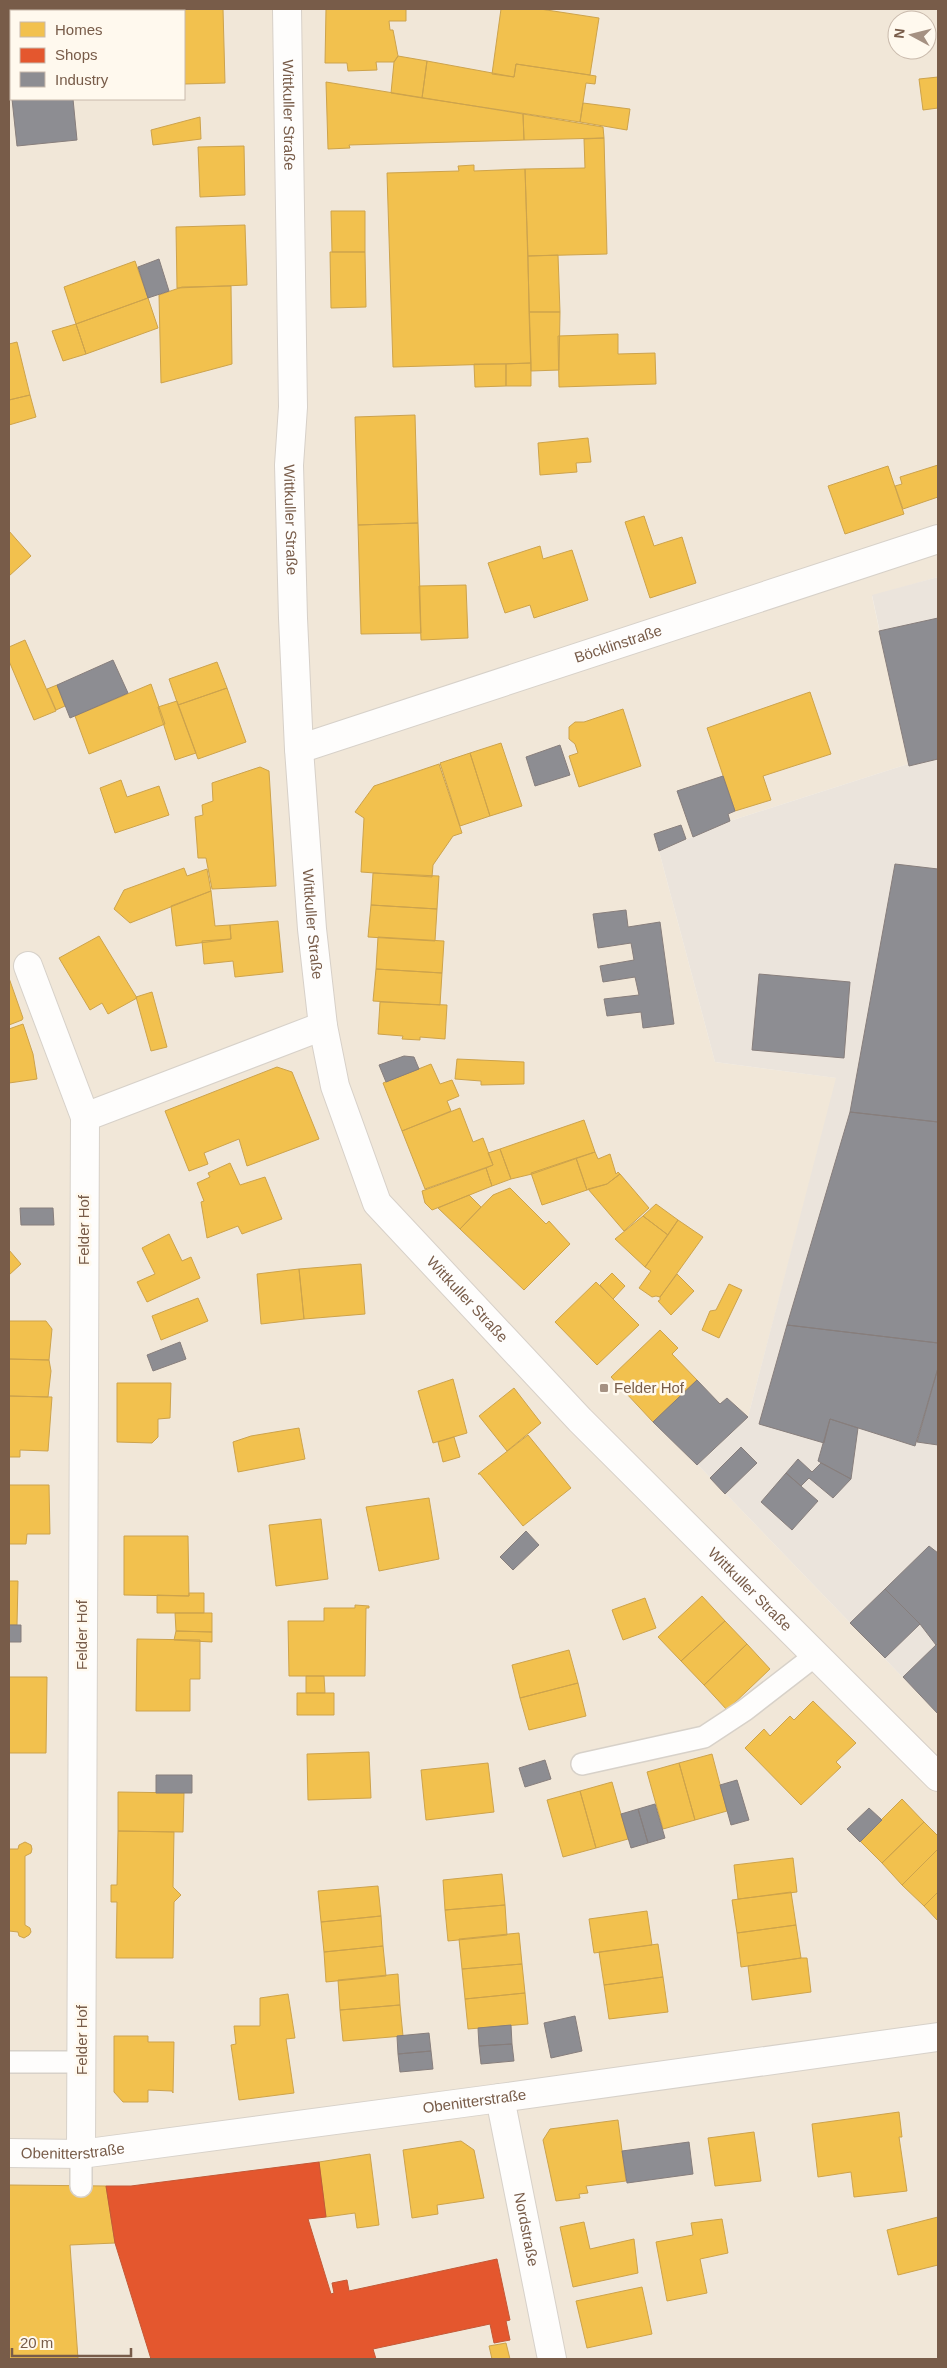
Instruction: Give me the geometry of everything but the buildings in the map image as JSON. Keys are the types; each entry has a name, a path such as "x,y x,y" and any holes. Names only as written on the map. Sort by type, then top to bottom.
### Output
{"street":[{"name":"Wittkuller Straße","path":"287,9 293,407 289,465 293,618 299,749 312,929 323,1026 335,1086 377,1203 580,1420 938,1778"},
{"name":"Böcklinstraße","path":"299,749 938,539"},
{"name":"Felder Hof","path":"28,966 84,1117 81,2154"},
{"path":"84,1117 323,1026"},
{"name":"Obenitterstraße","path":"9,2153 81,2154 938,2037"},
{"name":"Nordstraße","path":"500,2098 552,2359"}],"lane":[{"path":"582,1764 704,1737 745,1710 816,1655"},
{"path":"9,2062 81,2062"},
{"path":"81,2154 81,2186"}],"shaded area":[{"path":"9,9 938,9 938,577 872,596 908,764 730,821 659,851 715,1062 837,1078 748,1417 698,1465 938,1714 938,2359 9,2359"},
{"path":"938,577 938,1714 698,1465 748,1417 836,1078 715,1062 659,851 730,821 908,764 872,595"}],"place":[{"name":"Felder Hof","path":"604,1388"}]}
